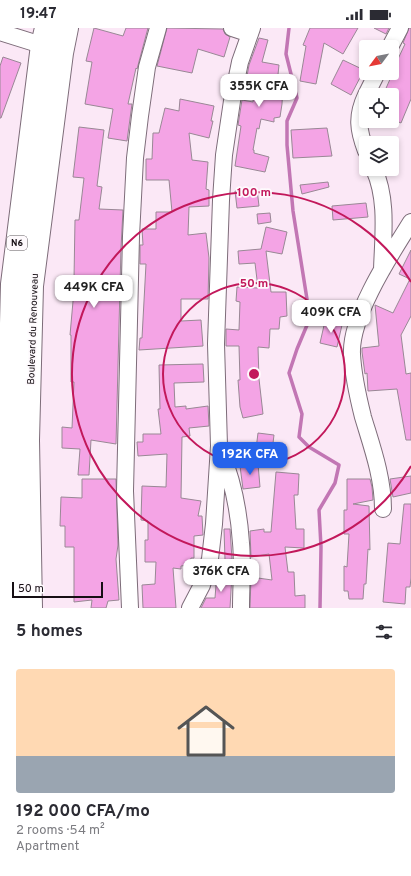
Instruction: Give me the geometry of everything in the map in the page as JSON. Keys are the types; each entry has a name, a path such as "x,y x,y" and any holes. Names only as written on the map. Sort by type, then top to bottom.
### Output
{"highway":[{"name":"Boulevard du Renouveau","path":"22,285 67,28"},
{"name":"N6","path":"10,608 20,579 18,441 22,285 44,36"},
{"name":"N6","path":"20,579 31,608"}],"street":[{"path":"130,608 125,491 131,236 135,158 140,116 147,67 158,28"},
{"path":"190,608 202,585 210,559 214,524 219,446 216,344 224,155 232,101 240,62 251,31 232,28"},
{"path":"394,40 400,28"},
{"path":"0,32 44,36 62,52"},
{"path":"377,176 380,182 383,206 382,270"},
{"path":"383,509 383,498 377,462 356,388 352,353 355,329 363,310 382,270 411,222"},
{"path":"219,446 235,495 241,543 241,608"}],"building":[{"path":"94,28 123,36 126,28 148,28 137,69 136,68 128,104 132,104 127,141 108,138 113,109 85,104 92,62 86,61"},
{"path":"167,28 223,29 225,34 230,37 224,57 198,49 192,73 157,66"},
{"path":"310,28 358,28 343,54 324,43 316,84 300,81 306,46 303,45"},
{"path":"374,28 389,28 386,34"},
{"path":"409,28 411,28 411,99 401,123 399,122 399,88 386,88 390,80 399,80 399,57 405,44 403,43"},
{"path":"259,38 268,40 262,62 279,65 277,84 283,84 280,117 274,118 274,122 261,119 259,129 257,128 253,150 254,153 269,157 265,172 235,166 241,126 238,125 242,100 253,102 255,77 247,76 249,65"},
{"path":"3,57 21,63 0,118 0,66"},
{"path":"343,60 359,68 359,80 351,95 331,84"},
{"path":"180,99 214,106 211,121 213,121 209,138 189,133 192,160 208,162 206,189 209,190 209,206 189,207 188,235 206,233 209,258 208,299 181,299 181,321 201,320 203,346 139,350 140,338 142,338 146,264 140,264 140,245 143,245 142,229 156,229 156,212 172,212 169,180 146,180 146,159 152,159 153,133 159,133 165,108 179,111"},
{"path":"79,127 104,130 97,186 102,187 99,209 123,210 116,444 91,440 89,475 78,475 80,449 62,448 62,427 72,428 74,382 71,382 70,335 75,279 75,220 79,220 84,178 73,177"},
{"path":"327,128 332,156 293,158 291,130"},
{"path":"328,182 329,187 302,194 300,185"},
{"path":"257,189 259,206 237,208 235,191"},
{"path":"366,203 368,217 333,220 332,206"},
{"path":"270,213 271,222 258,224 257,214"},
{"path":"266,227 287,232 282,254 266,251 271,292 286,292 287,316 280,317 279,329 270,329 269,348 258,347 259,379 263,414 243,418 240,407 238,380 240,380 239,346 226,346 226,329 239,330 240,302 236,301 237,287 258,288 255,263 239,264 238,251 261,249"},
{"path":"411,250 411,316 401,335 406,374 411,373 411,440 406,440 397,389 368,391 367,373 365,374 362,348 379,346 375,305 393,313 410,279 399,274"},
{"path":"325,321 342,325 337,347 320,343"},
{"path":"203,364 204,382 174,383 175,407 186,406 186,409 208,406 209,426 189,428 190,436 182,437 181,498 201,501 198,516 202,516 203,535 194,536 194,558 191,558 190,565 181,566 181,569 173,568 176,608 143,608 142,585 155,584 156,562 145,562 145,540 148,540 148,521 141,520 142,486 166,487 167,454 138,456 137,442 143,442 143,434 161,434 158,409 160,409 159,365"},
{"path":"258,433 274,435 271,459 255,457"},
{"path":"258,464 260,487 243,489 240,466"},
{"path":"276,472 299,474 298,495 294,495 296,529 304,529 304,548 285,547 288,572 294,572 295,596 305,595 305,608 250,608 251,577 272,580 269,554 251,557 250,531 264,529 264,532 271,532"},
{"path":"411,476 411,493 393,497 390,479"},
{"path":"82,479 116,479 118,545 116,559 119,600 108,601 106,608 91,608 92,600 74,602 74,547 65,547 65,526 60,526 61,497 82,498"},
{"path":"347,479 370,479 372,487 373,500 353,504 369,506 370,550 368,549 366,584 364,584 363,599 349,599 348,591 344,591 344,566 347,567 349,534 344,534 344,510 347,510"},
{"path":"404,504 411,504 410,587 406,587 405,604 383,602 388,543 400,544"},
{"path":"224,529 230,529 232,559 225,560"},
{"path":"217,572 232,574 230,608 201,608 206,598 215,598"}],"waterway":[{"path":"289,28 286,54 297,98 287,121 287,145 293,211 310,318 289,373 302,414 299,437 309,447 339,465 335,483 319,510 321,547 320,608"}]}
